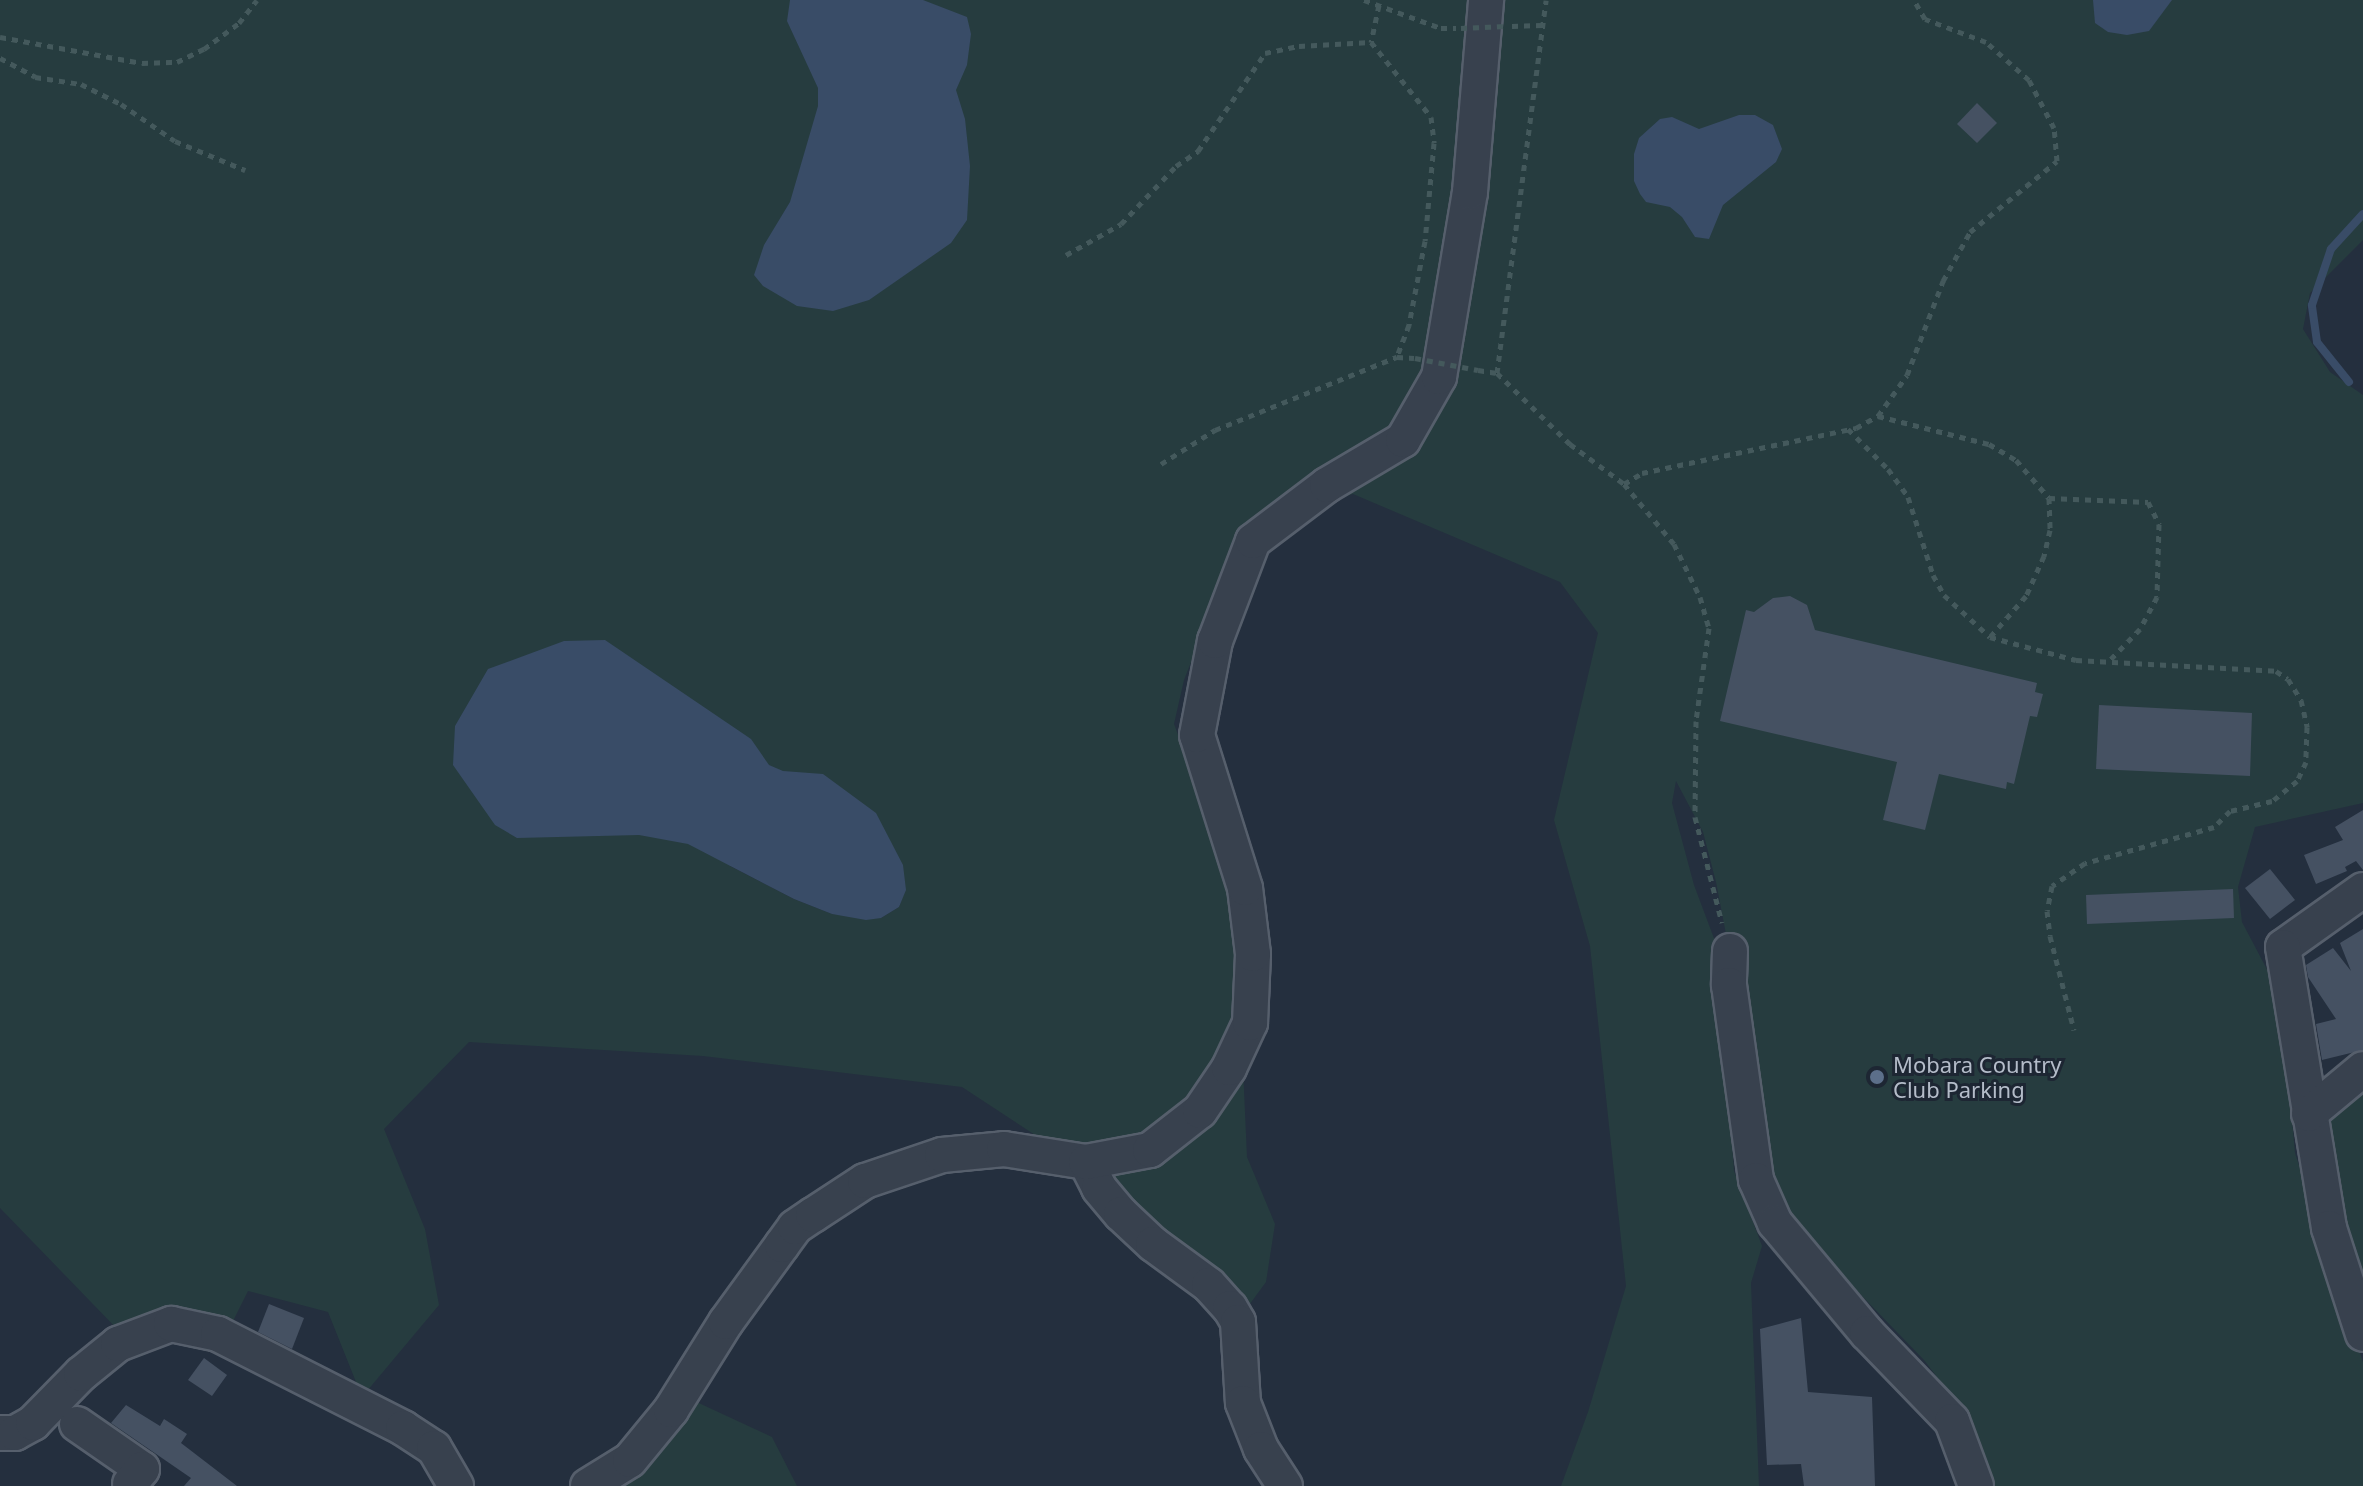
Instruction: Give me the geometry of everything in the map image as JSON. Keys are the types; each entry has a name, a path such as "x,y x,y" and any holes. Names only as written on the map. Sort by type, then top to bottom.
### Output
{"street":[{"path":"588,1486 630,1460 671,1410 726,1322 795,1227 865,1181 942,1155 974,1150 1035,1152 1086,1162 1150,1150 1200,1111 1229,1068 1250,1023 1253,954 1245,888 1197,735 1215,641 1253,541 1327,485 1403,440 1439,377 1496,13"},
{"path":"2361,1324 2329,1228 2283,947 2363,890"},
{"path":"1730,951 1729,985 1756,1180 1775,1223 1867,1333 1952,1421 1976,1486"},
{"path":"2309,1114 2363,1069"},
{"path":"1086,1162 1099,1188 1121,1214 1153,1244 1209,1285 1230,1308 1238,1322 1243,1403 1261,1449 1285,1486"},
{"path":"0,1433 15,1433 33,1423 81,1374 118,1344 171,1324 218,1334 403,1428 434,1448 456,1486"},
{"path":"77,1424 142,1469 130,1485"}],"path":[{"path":"0,37 142,63 177,62 204,49 239,23 257,0"},
{"path":"1364,0 1441,28 1461,28 1496,13 1543,25"},
{"path":"1497,373 1546,0"},
{"path":"1624,484 1642,473 1848,429 1878,416 1907,375 1943,281 1970,232 2057,161 2054,128 2029,80 1986,42 1925,19 1914,0"},
{"path":"1371,42 1379,5"},
{"path":"1066,255 1121,224 1176,166 1198,151 1265,53 1299,46 1371,42"},
{"path":"1371,42 1431,117 1434,143 1425,241 1409,325 1397,357"},
{"path":"0,58 35,77 81,84 121,104 175,141 245,170"},
{"path":"1161,464 1215,430 1397,357 1497,373 1570,444 1624,484 1674,544 1700,597 1709,628 1696,721 1695,817 1730,951"},
{"path":"1878,416 1989,444 2016,460 2049,498 2050,530 2044,556 2026,596 1990,637"},
{"path":"1848,429 1888,469 1908,497 1933,575 1944,595 1990,637 2076,660 2276,671 2288,679 2301,700 2307,727 2306,762 2297,781 2272,801 2230,811 2214,827 2085,863 2052,886 2047,911 2050,936 2074,1030"},
{"path":"2049,498 2148,502 2159,524 2157,597 2140,629 2109,661"}],"green space":[{"path":"0,0 2363,0 2363,240 2310,293 2303,329 2330,372 2363,395 2363,803 2255,827 2238,887 2242,922 2281,996 2295,1153 2363,1362 2363,1486 1992,1486 1989,1471 1950,1394 1924,1360 1800,1232 1774,1185 1716,882 1703,832 1676,781 1672,803 1694,885 1718,949 1734,1171 1762,1246 1751,1283 1759,1486 1561,1486 1588,1412 1626,1286 1590,946 1554,820 1598,633 1560,582 1353,494 1244,527 1184,680 1174,724 1235,888 1247,1157 1275,1224 1266,1282 1244,1312 1102,1179 962,1087 703,1056 469,1042 384,1129 425,1229 439,1305 362,1397 328,1312 248,1291 229,1329 119,1331 0,1208","holes":["730,866 905,890 899,907 881,918 832,914 794,899"]},
{"path":"2363,1084 2363,1279 2326,1151 2330,1113"},
{"path":"688,1398 772,1437 797,1486 622,1486 620,1475"}],"water":[{"path":"790,0 923,0 967,17 971,34 967,65 956,90 965,119 970,166 967,220 951,243 869,300 833,311 797,306 763,286 754,275 764,245 790,202 818,106 818,88 787,21"},
{"path":"2093,0 2172,0 2149,31 2127,35 2108,32 2095,23"},
{"path":"1739,115 1755,115 1773,125 1782,149 1776,162 1723,205 1709,239 1695,237 1682,217 1670,207 1646,202 1640,194 1634,181 1634,154 1639,138 1660,119 1672,117 1699,129"},
{"path":"605,640 751,739 769,765 783,771 823,774 876,813 903,865 906,890 899,907 881,918 866,920 832,914 794,899 688,844 639,835 517,838 495,825 453,765 455,726 488,669 564,641"}],"building":[{"path":"1977,103 1997,123 1977,143 1957,124"},
{"path":"1790,596 1807,605 1815,630 2037,683 2035,692 2043,694 2037,717 2030,716 2014,784 2007,782 2006,789 1939,774 1925,830 1883,820 1897,762 1720,721 1746,610 1754,612 1773,598"},
{"path":"2099,705 2252,713 2250,776 2096,769"},
{"path":"2363,810 2363,870 2356,861 2345,867 2347,871 2316,884 2304,855 2343,840 2335,827"},
{"path":"2270,869 2295,900 2270,919 2245,888"},
{"path":"2233,889 2234,918 2087,924 2086,895"},
{"path":"2363,929 2363,1050 2322,1060 2316,1024 2336,1019 2308,977 2306,965 2333,948 2351,971 2340,943"},
{"path":"269,1304 304,1318 292,1349 258,1332"},
{"path":"1801,1318 1808,1392 1872,1397 1875,1486 1804,1486 1801,1464 1767,1465 1760,1329"},
{"path":"204,1358 227,1375 212,1396 188,1380"},
{"path":"126,1405 160,1426 164,1419 187,1434 181,1443 237,1486 184,1486 191,1478 111,1423"}],"waterway":[{"path":"2349,382 2317,342 2312,305 2331,249 2363,214"}],"place":[{"name":"Mobara Country Club Parking","path":"1877,1077"}]}
